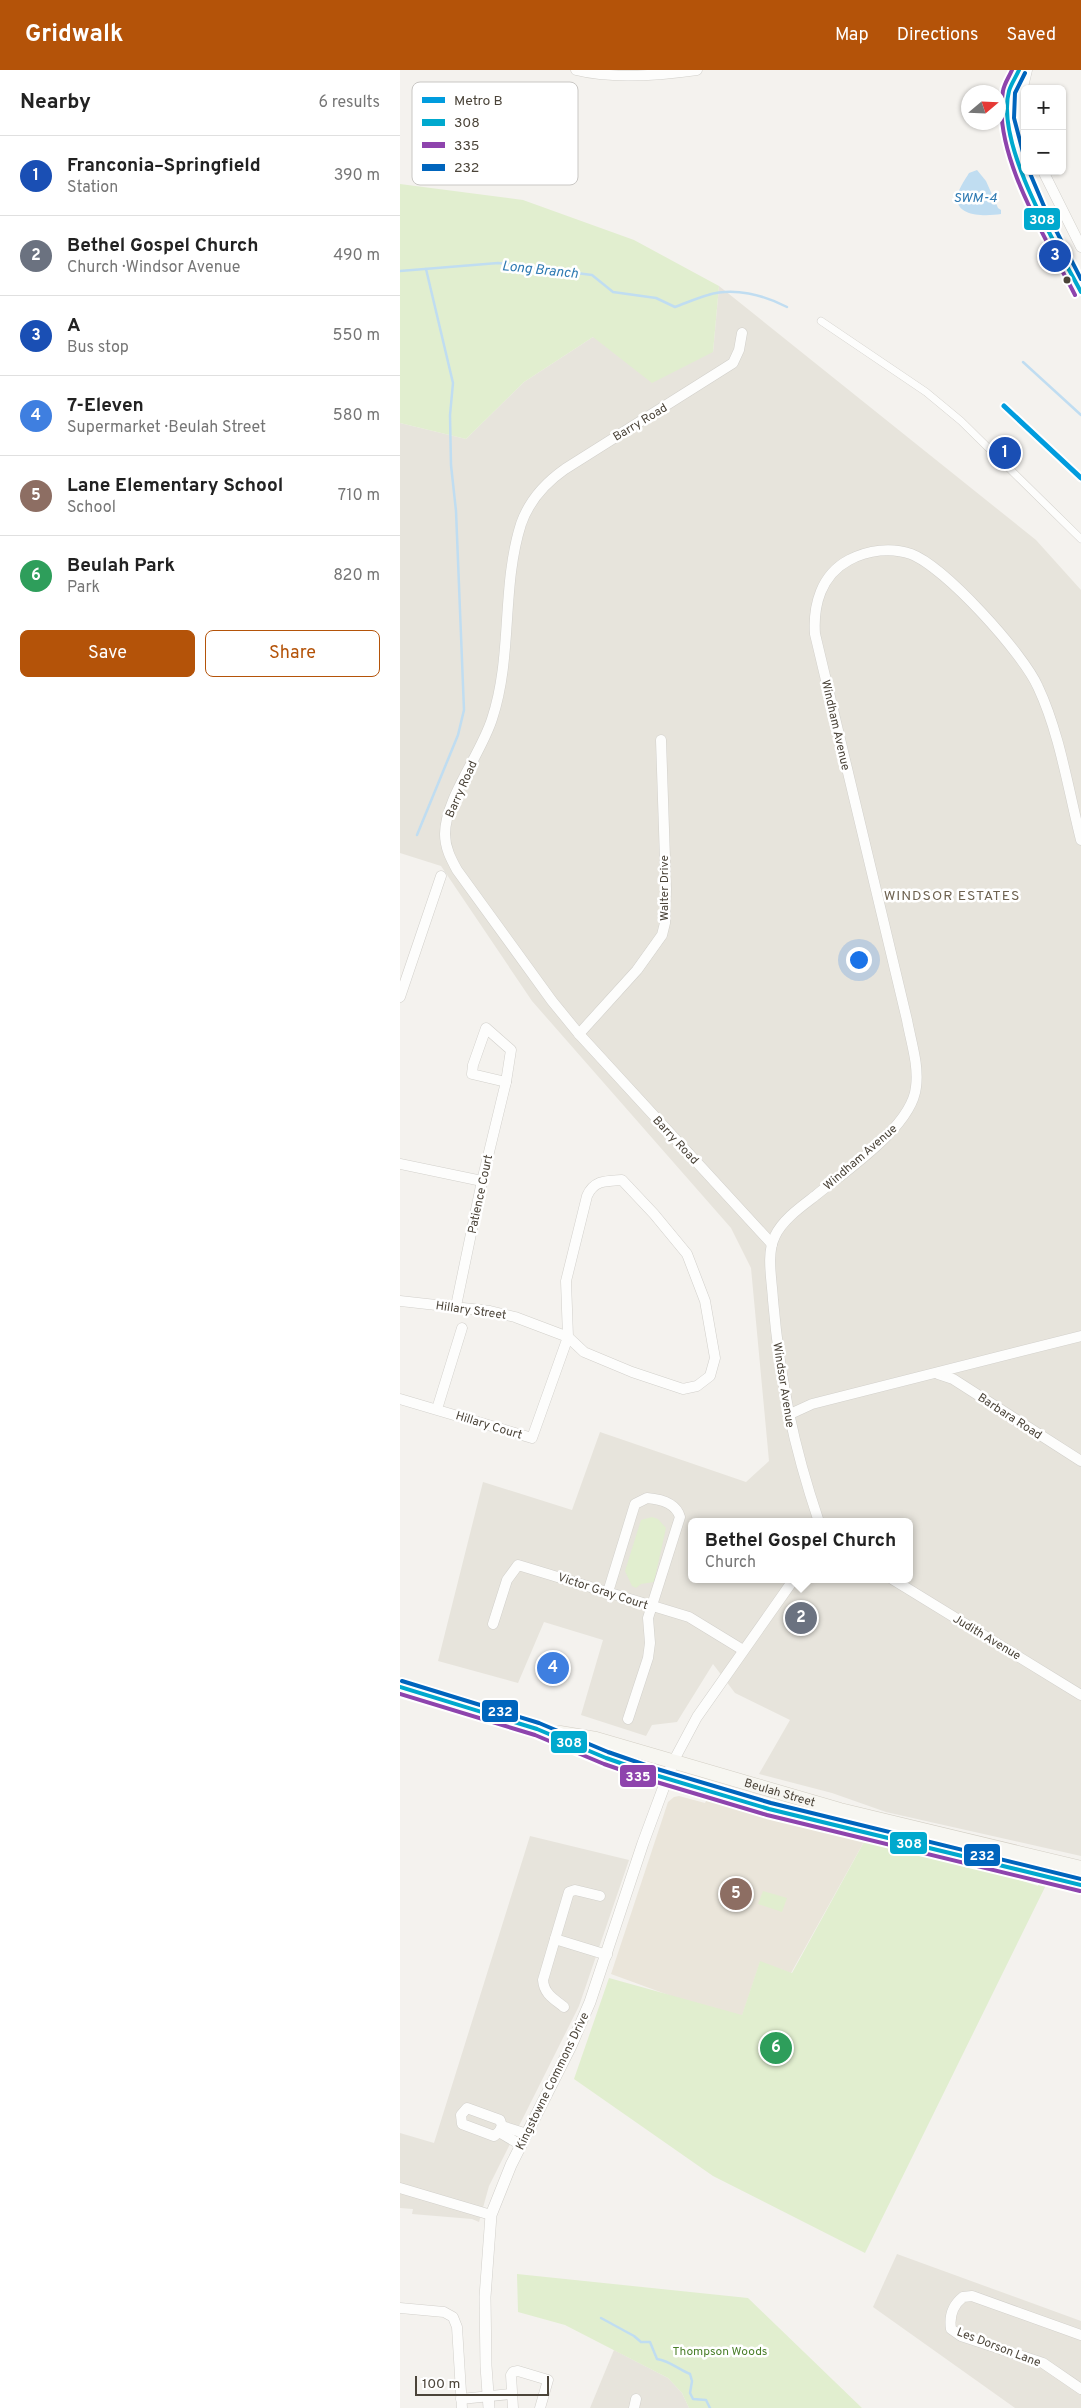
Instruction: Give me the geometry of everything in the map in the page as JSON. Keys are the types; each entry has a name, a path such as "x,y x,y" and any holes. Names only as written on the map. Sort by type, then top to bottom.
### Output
{"main road":[{"name":"Beulah Street","path":"400,1687 537,1729 606,1758 769,1809 1081,1885"},
{"name":"Beulah Street","path":"537,1729 596,1739 840,1810 1081,1868"}],"street":[{"path":"576,70 602,74 661,74 697,70"},
{"path":"1024,130 1019,104 1027,70"},
{"path":"1045,175 1081,246"},
{"path":"821,321 926,392 985,443 1081,539"},
{"name":"Barry Road","path":"742,333 739,350 733,363 565,469 543,487 527,511 521,523 515,551 501,691 487,733 452,805 446,824 446,844 457,870 552,1001 579,1034 772,1244"},
{"name":"Windham Avenue","path":"772,1244 776,1234 797,1211 896,1127 910,1108 917,1086 916,1067 907,1020 815,634 816,601 826,579 837,568 857,556 872,551 889,550 911,554 933,566 948,578 996,630 1028,668 1046,704 1081,840"},
{"name":"Walter Drive","path":"579,1034 637,970 662,935 665,923 666,889 661,740"},
{"path":"400,997 441,876"},
{"name":"Patience Court","path":"456,1306 482,1181 506,1082 511,1050 486,1028 472,1065 472,1074 506,1082"},
{"path":"400,1164 482,1181"},
{"name":"Hillary Street","path":"400,1301 456,1306 515,1317 568,1337 584,1352 632,1372 683,1389 697,1386 710,1376 715,1358 705,1301 687,1254 654,1214 622,1180 599,1182 590,1188 587,1196 566,1281 568,1337"},
{"name":"Windsor Avenue","path":"772,1244 771,1269 776,1342 788,1414 792,1434 818,1518"},
{"path":"437,1409 462,1328"},
{"path":"788,1414 812,1404 938,1374 1081,1336"},
{"name":"Hillary Court","path":"400,1399 532,1438 568,1337"},
{"name":"Barbara Road","path":"938,1374 963,1385 1081,1461"},
{"path":"608,1592 634,1508 642,1499 653,1498 673,1505 680,1518 648,1618 650,1643 648,1658 628,1720"},
{"name":"Victor Gray Court","path":"493,1624 507,1580 518,1564 689,1617 743,1650"},
{"path":"673,1762 697,1716 791,1583"},
{"name":"Judith Avenue","path":"899,1583 1081,1695"},
{"name":"Kingstowne Commons Drive","path":"489,2402 485,2297 491,2215 524,2140 571,2046 607,1955 642,1843 673,1762"},
{"path":"564,2007 546,1993 542,1980 569,1892 575,1890 600,1896"},
{"path":"555,1939 607,1955"},
{"path":"501,2129 524,2140"},
{"path":"400,2188 491,2215"},
{"name":"Les Dorson Lane","path":"1081,2335 972,2296 963,2297 955,2304 950,2321 951,2330 961,2336 1043,2363 1081,2389"},
{"path":"400,2308 444,2312 452,2317 457,2327 461,2404 489,2402 511,2394"},
{"path":"513,2408 511,2394 511,2375 513,2372 548,2380 540,2408"}],"shaded area":[{"path":"719,286 1036,540 1081,590 1081,1856 886,1812 832,1793 759,1774 790,1720 735,1693 713,1664 677,1722 652,1725 646,1736 581,1715 603,1640 544,1622 518,1683 438,1661 483,1482 572,1510 600,1432 746,1482 769,1461 751,1268 731,1228 532,1001 441,866 400,853 400,423 466,439 524,382 593,337 713,352"},
{"path":"711,1791 870,1831 791,1973 760,1962 742,2016 715,2012 611,1974 668,1802 674,1797 679,1796 705,1803"},
{"path":"530,1836 629,1860 579,2006 489,2186 479,2222 472,2219 412,2214 413,2209 400,2208 400,2133 434,2143"},
{"path":"897,2254 1081,2321 1081,2408 1015,2408 873,2307"},
{"path":"614,2350 668,2378 682,2393 689,2408 590,2408"}],"green space":[{"path":"400,184 523,200 634,240 719,286 713,352 652,383 593,337 524,382 466,439 400,423"},
{"path":"652,1517 658,1519 666,1528 654,1582 641,1584 636,1588 632,1586 625,1571 641,1520"},
{"path":"870,1831 1038,1886 1042,1877 1049,1879 865,2253 713,2176 574,2079 609,1978 742,2015 760,1961 792,1973"},
{"path":"763,1891 787,1898 782,1912 758,1904"},
{"name":"Thompson Woods","path":"517,2274 748,2298 862,2408 689,2408 682,2393 668,2378 565,2325 518,2312"}],"water":[{"name":"SWM-4","path":"977,170 986,181 998,208 1001,210 1001,214 974,214 967,212 958,205 957,198 962,185 969,173"}],"waterway":[{"name":"Long Branch","path":"400,271 498,263 592,275 613,292 656,298 675,307 708,295 728,292 749,293 787,307"},
{"path":"417,835 458,735 464,710 456,511 451,465 450,415 453,383 426,269"},
{"name":"Long Branch","path":"1023,362 1081,415"},
{"path":"601,2318 634,2336 641,2342 650,2342 657,2359 670,2363 690,2374 692,2381 690,2393 693,2399 706,2400 710,2408"}],"metro line":[{"name":"B","path":"1004,406 1081,478"}],"transit line":[{"name":"335","path":"1012,70 1003,91 1002,115 1005,141 1024,196 1075,295"},
{"name":"308","path":"1019,70 1009,91 1007,113 1011,138 1030,194 1081,292"},
{"name":"232","path":"1021,145 1014,118 1015,93 1025,73"},
{"name":"232","path":"1031,175 1046,211 1081,279"},
{"name":"232","path":"402,1681 539,1723 608,1752 657,1769 771,1803 1081,1879"},
{"name":"308","path":"400,1687 537,1729 606,1758 655,1775 769,1809 1081,1885"},
{"name":"335","path":"400,1694 535,1735 604,1764 653,1781 767,1815 1080,1891"}],"place":[{"name":"A","path":"1055,256"},
{"name":"Franconia–Springfield","path":"1005,453"},
{"name":"Bethel Gospel Church","path":"801,1618"},
{"name":"7-Eleven","path":"553,1668"},
{"name":"Lane Elementary School","path":"736,1894"},
{"name":"Beulah Park","path":"776,2048"}],"district":[{"name":"WINDSOR ESTATES","path":"952,895"}]}
